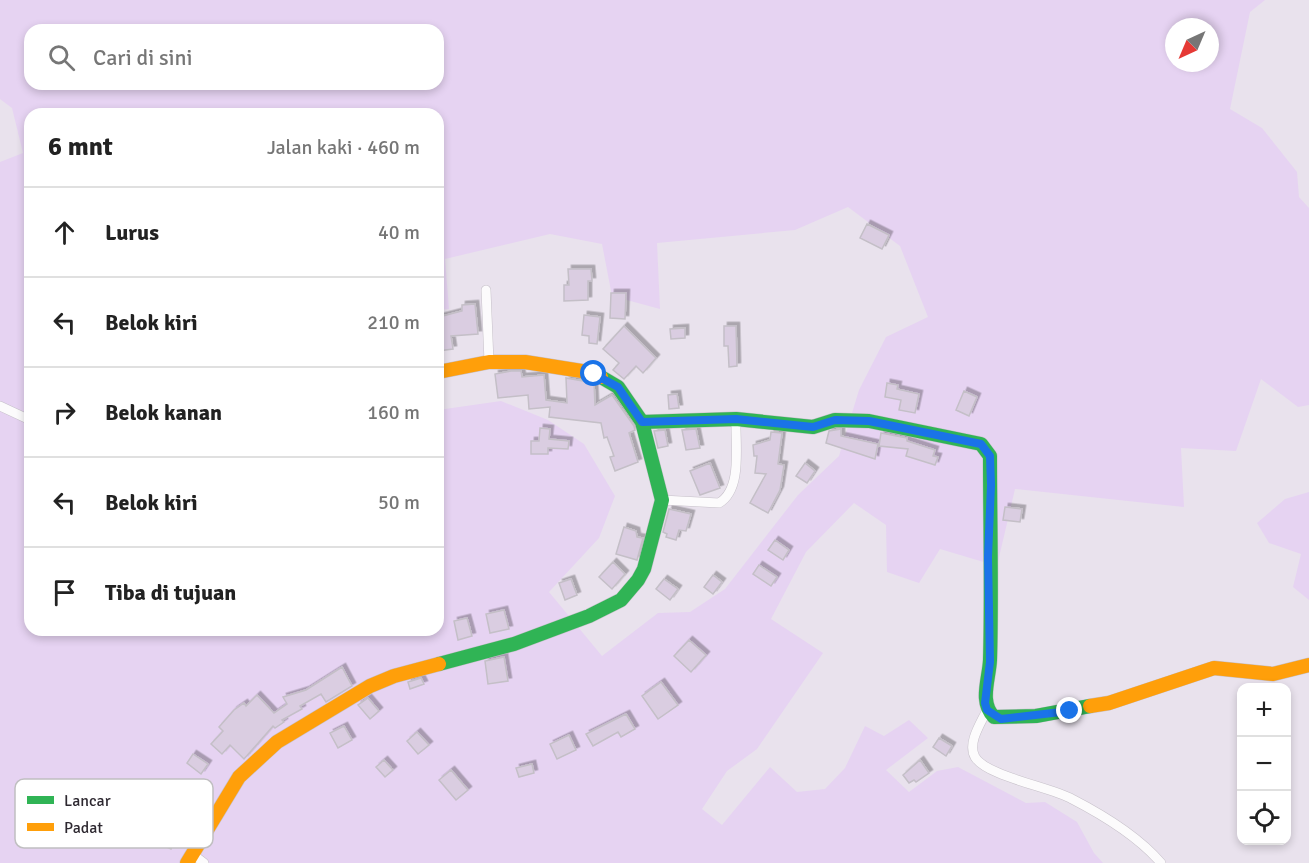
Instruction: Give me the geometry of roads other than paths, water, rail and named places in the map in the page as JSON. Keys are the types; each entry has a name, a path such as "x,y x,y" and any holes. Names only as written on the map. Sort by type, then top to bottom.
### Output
{"street":[{"path":"486,290 489,362"},
{"path":"213,819 239,777 256,759 277,742 370,686 415,670 514,644 590,616 621,600 632,590 644,569 662,500 642,422 618,387 594,374 525,362 489,362 444,371"},
{"path":"0,406 24,417"},
{"path":"642,422 736,419 813,427 835,420 869,421 973,441 987,449 990,456 991,485 988,557 990,662 985,703 987,710 972,747 975,758 983,766 1071,799 1141,842 1161,863"},
{"path":"662,500 719,503 726,499 732,490 735,475 736,419"},
{"path":"987,710 1001,719 1036,716 1109,703 1205,669 1226,668 1273,674 1309,665"},
{"path":"189,858 204,863"}]}
